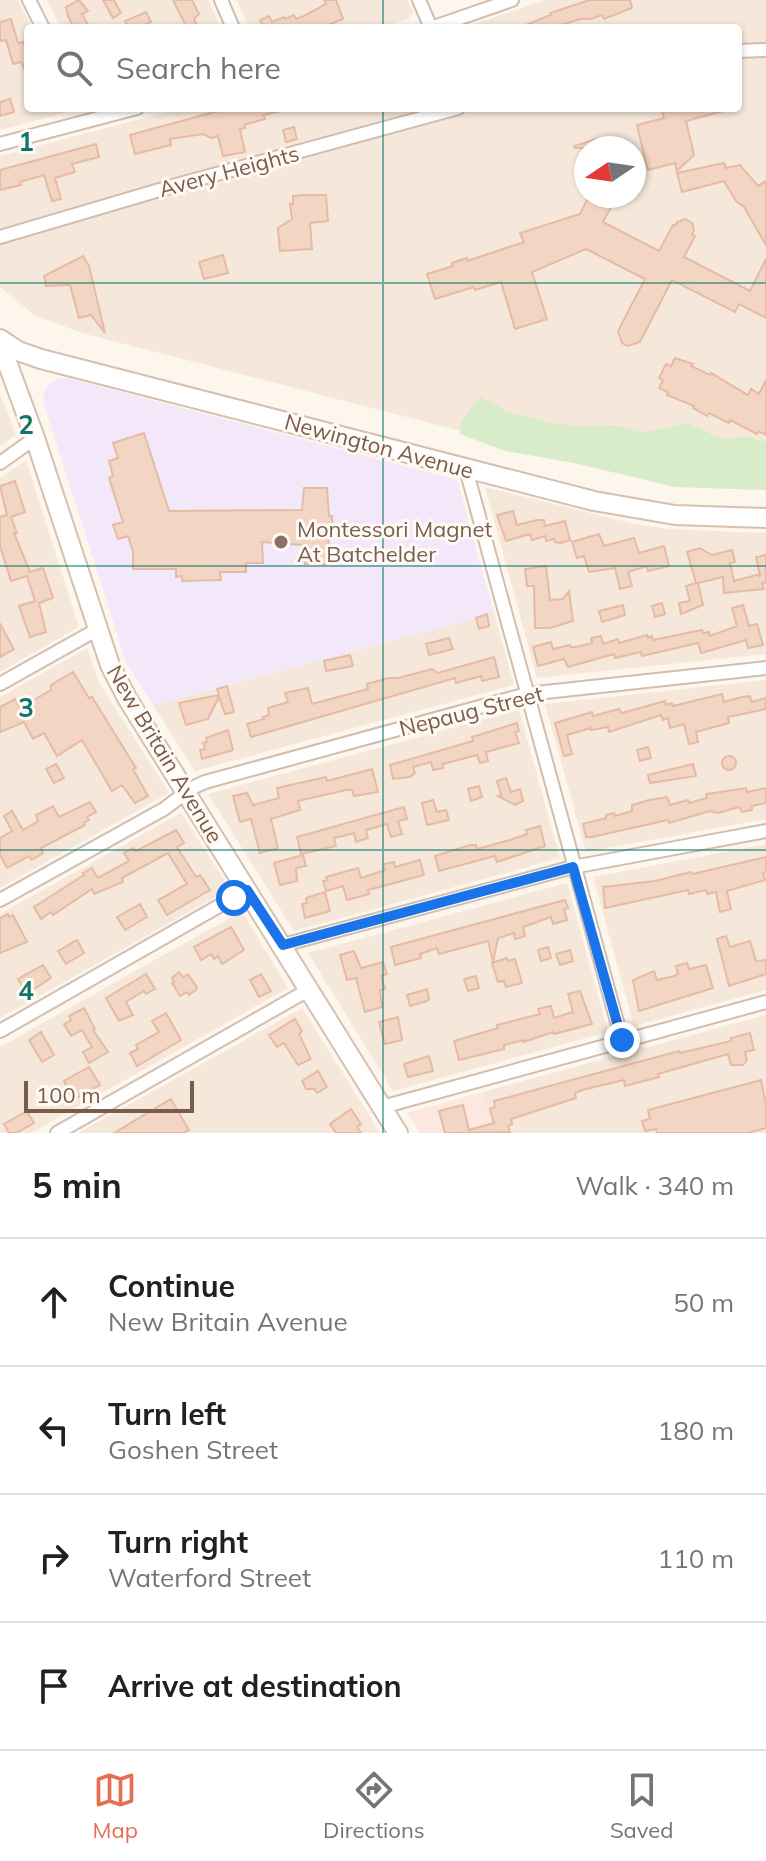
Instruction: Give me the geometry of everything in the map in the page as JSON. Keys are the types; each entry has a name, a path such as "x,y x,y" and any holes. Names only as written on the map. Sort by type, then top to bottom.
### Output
{"main road":[{"name":"New Britain Avenue","path":"0,341 110,665 127,698 398,1133"},
{"name":"Newington Avenue","path":"0,341 41,359 466,469 642,510 675,515 766,518"}],"street":[{"path":"29,0 41,24"},
{"path":"221,0 231,24"},
{"path":"419,0 429,24"},
{"path":"443,24 512,0"},
{"path":"742,51 766,50"},
{"path":"87,112 91,121"},
{"path":"0,144 123,112"},
{"name":"Avery Heights","path":"0,237 443,112"},
{"path":"0,463 35,438"},
{"path":"466,469 622,1040"},
{"path":"0,684 98,629"},
{"name":"Nepaug Street","path":"0,900 164,809 185,792 205,782 527,694 766,668"},
{"path":"283,945 573,867 766,831"},
{"path":"0,1031 247,890"},
{"path":"57,1133 310,989"},
{"path":"382,1107 766,1002"}],"shaded area":[{"path":"0,0 18,0 30,24 24,24 24,112 68,112 0,130"},
{"path":"47,0 208,0 219,24 59,24"},
{"path":"237,0 408,0 413,13 409,19 393,24 247,24"},
{"path":"545,0 766,0 766,488 688,485 646,479 82,333 34,315 0,287 0,156 167,112 742,112 742,24 476,24"},
{"name":"Montessori Magnet At Batchelder","path":"68,378 457,480 494,613 153,705 126,662 43,401 49,384"},
{"path":"0,395 16,435 0,446"},
{"path":"26,460 79,627 0,672 0,478"},
{"path":"485,487 635,524 671,529 766,533 766,654 537,678"},
{"path":"494,613 514,685 195,771 153,705"},
{"path":"87,648 100,684 169,793 0,888 0,697"},
{"path":"766,680 766,819 586,852 545,704"},
{"path":"519,710 560,858 294,931 208,794"},
{"path":"181,813 230,889 0,1018 0,914"},
{"path":"766,844 766,990 634,1026 593,877"},
{"path":"567,883 608,1032 393,1091 308,953"},
{"path":"242,911 288,988 31,1133 0,1133 0,1047"},
{"path":"302,1008 380,1133 78,1133"},
{"path":"766,1015 766,1133 493,1133 482,1092"},
{"path":"482,1092 493,1133 420,1133 407,1113"}],"green space":[{"path":"481,396 506,411 550,423 615,425 643,433 687,423 716,436 730,439 746,436 766,442 766,490 675,487 574,463 505,451 460,434 461,422"}],"building":[{"path":"79,0 88,11 82,14 88,24 72,24 66,7"},
{"path":"103,0 114,0 121,13 113,18"},
{"path":"173,0 192,0 199,14 194,19 196,24 185,24"},
{"path":"324,0 336,0 343,19 331,24 262,24 260,20 269,16 272,22 294,15 296,19 326,4"},
{"path":"590,0 630,0 632,8 604,19 602,15 565,24 528,24"},
{"path":"146,12 151,22 126,24 125,21"},
{"path":"11,19 18,43 23,42 24,68 21,62 13,64 6,40 0,41 0,22"},
{"path":"10,99 14,112 0,116 0,102"},
{"path":"214,112 277,112 264,115 265,119 240,129 245,152 223,156 218,136 211,138 203,134 170,139 171,145 135,154 130,135"},
{"path":"662,112 719,112 686,121 694,155 677,171 675,163 648,170 646,136 640,136 637,125 664,118"},
{"path":"294,127 297,139 286,142 283,130"},
{"path":"96,144 99,157 72,164 75,172 55,178 61,199 52,201 44,175 0,190 0,170"},
{"path":"724,163 726,168 740,165 758,186 766,181 766,245 744,207 736,201 724,181 682,192 677,173"},
{"path":"326,195 328,221 310,223 312,249 280,251 278,228 292,219 290,204 293,204 293,196"},
{"path":"583,208 611,208 603,222 659,251 673,225 685,219 692,223 692,235 695,236 684,257 750,291 766,259 766,318 739,304 735,312 672,280 640,342 628,346 622,343 618,331 645,279 586,249 532,272 547,319 515,329 501,282 435,299 427,274 467,258 467,261 524,242 520,233 580,214"},
{"path":"223,255 228,273 204,279 199,262"},
{"path":"83,256 89,266 105,333 91,315 79,318 70,285 46,286 44,276"},
{"path":"675,358 711,373 748,395 751,389 759,394 766,380 766,435 709,413 707,416 694,406 667,395 668,392 659,388 663,380 659,378 666,364 671,366"},
{"path":"144,433 169,511 302,510 304,488 327,488 333,536 329,536 327,564 305,564 302,545 262,542 263,563 246,563 246,572 220,572 221,580 182,581 182,576 176,577 176,569 133,569 133,552 128,536 118,539 113,525 123,522 109,478 113,476 109,461 118,458 113,443"},
{"path":"15,481 25,512 11,517 17,533 14,533 30,572 43,568 53,598 39,603 46,632 30,637 19,606 35,601 27,576 11,581 0,546 0,517 7,515 0,486"},
{"path":"513,511 517,525 544,520 545,526 565,521 570,540 561,543 554,539 546,541 545,536 532,540 530,534 506,541 497,515"},
{"path":"599,534 604,546 634,538 639,553 664,546 669,566 648,571 647,566 628,572 632,586 620,589 615,568 589,572 584,556 577,558 572,542"},
{"path":"700,548 712,555 732,550 735,562 730,563 734,581 759,574 756,557 766,555 764,589 724,593 723,577 698,583 703,605 681,614 679,603 690,601 686,586 696,583 687,552"},
{"path":"546,566 550,600 563,599 569,591 573,621 550,628 535,628 534,586 527,586 525,569"},
{"path":"662,603 665,614 655,617 652,606"},
{"path":"623,605 625,615 602,622 599,611"},
{"path":"743,605 749,626 757,624 763,645 748,648 746,640 701,653 698,643 642,656 641,652 615,658 614,654 568,667 564,659 538,666 533,647 551,642 553,649 570,645 576,647 592,643 591,638 601,636 603,644 647,635 648,638 652,636 653,640 702,630 703,633 709,632 710,636 737,626 732,608"},
{"path":"487,614 489,626 479,629 476,618"},
{"path":"0,624 14,649 0,657"},
{"path":"449,638 453,649 429,655 426,644"},
{"path":"350,655 353,666 326,671 324,661"},
{"path":"494,657 499,677 482,681 481,676 456,683 455,678 251,737 247,724 264,719 269,715 268,708 288,702 285,693 308,688 312,704 368,689 367,684 389,678 432,669 438,673"},
{"path":"73,672 136,768 133,769 148,796 135,803 122,785 112,791 82,740 57,756 44,733 33,739 24,722 0,732 0,707 15,699 20,708 51,690 51,685"},
{"path":"227,686 234,712 225,714 219,697 208,719 186,725 179,703 219,695 217,689"},
{"path":"722,694 724,702 750,696 752,702 766,698 766,709 728,717 729,723 696,732 698,742 689,744 684,724 670,728 668,718 663,720 661,715 609,732 608,727 591,728 567,735 572,754 564,756 555,723 592,712 593,716 619,709 622,713 665,701 666,705 672,703 673,706"},
{"path":"517,723 519,731 515,732 519,743 486,752 488,761 480,763 477,755 443,764 443,768 433,770 431,762 413,767 415,773 410,777 393,779 390,765 473,741 472,737"},
{"path":"228,730 233,750 202,759 200,750 205,749 203,743 207,742 206,738"},
{"path":"648,747 651,758 640,761 637,750"},
{"path":"729,756 736,763 729,770 722,763"},
{"path":"56,764 64,778 54,783 46,769"},
{"path":"693,764 696,776 650,783 648,775"},
{"path":"372,769 378,792 354,796 352,790 346,790 298,801 300,810 271,819 278,848 260,853 251,819 240,822 233,796 247,793 253,805 279,798 277,788 326,777 327,781"},
{"path":"506,778 511,792 520,789 523,801 515,805 498,796 501,795 497,781"},
{"path":"479,786 482,797 471,801 468,789"},
{"path":"746,788 747,792 766,788 766,803 742,812 739,807 718,813 710,811 669,823 668,820 586,837 583,824 606,818 606,815 632,811 632,805 667,797 670,805 688,800 689,803 707,798 706,794"},
{"path":"433,800 437,812 446,810 449,820 427,825 422,803"},
{"path":"90,802 96,812 87,817 89,820 85,825 41,848 43,853 32,860 29,856 7,868 0,855 0,838 12,831 4,816 12,811 23,830 38,821 36,815 53,806 59,817"},
{"path":"404,807 407,819 398,821 402,834 391,837 387,824 366,830 368,838 356,842 354,833 334,838 336,846 301,854 297,837"},
{"path":"540,826 545,846 497,862 495,856 439,871 435,856 470,845 476,845 477,849 510,840"},
{"path":"176,830 184,843 177,847 196,877 200,875 210,890 167,915 158,900 187,884 168,853 122,878 123,882 94,894 92,889 53,915 51,912 41,919 34,907 83,873 92,868 98,878 129,861 124,853 133,848 136,851"},
{"path":"303,855 306,866 296,868 297,881 280,885 274,863"},
{"path":"766,857 765,880 727,891 731,909 720,912 716,892 707,894 706,890 689,894 688,890 605,908 603,887 655,881"},
{"path":"420,860 424,875 368,890 369,894 347,900 343,886 326,891 323,881 327,880 326,877 358,868 361,878 385,870 384,864 394,862 395,867"},
{"path":"325,892 330,911 305,918 302,904 307,903 306,898"},
{"path":"565,900 567,920 553,924 551,917 523,927 525,936 515,939 514,933 498,938 493,962 488,941 439,954 437,948 420,954 421,958 395,965 391,947"},
{"path":"140,904 147,917 125,930 117,917"},
{"path":"8,914 9,917 13,915 27,942 0,953 0,918"},
{"path":"231,927 244,950 222,964 218,956 214,959 211,954 201,960 194,947"},
{"path":"726,936 730,947 750,941 756,961 766,960 766,974 729,986 717,939"},
{"path":"77,940 84,953 66,964 58,951"},
{"path":"548,947 551,958 541,961 538,950"},
{"path":"570,950 573,961 560,965 556,954"},
{"path":"354,951 361,968 383,962 387,974 381,976 385,989 380,990 382,1007 365,1012 356,978 347,980 340,955"},
{"path":"507,958 508,961 515,959 522,983 506,987 504,981 498,982 492,963"},
{"path":"687,963 689,969 706,965 713,988 639,1011 633,980 654,971 657,980 674,976 678,974 676,966"},
{"path":"43,965 51,978 26,994 18,979"},
{"path":"179,972 183,977 188,974 196,986 197,989 189,995 187,992 180,996 172,983 172,978"},
{"path":"146,974 155,989 146,994 144,991 126,1002 133,1015 119,1021 106,998"},
{"path":"261,974 271,991 259,997 250,980"},
{"path":"476,976 479,988 468,991 464,979"},
{"path":"427,989 427,1001 410,1006 407,995"},
{"path":"580,991 592,1024 504,1045 504,1049 459,1060 454,1041 540,1014 538,1009 551,1006 554,1018 573,1012 568,994"},
{"path":"84,1008 93,1030 108,1052 89,1063 83,1052 92,1047 82,1030 71,1036 64,1024 71,1020 69,1016"},
{"path":"166,1013 181,1040 137,1066 130,1053 138,1049 136,1045 159,1032 152,1021"},
{"path":"398,1017 402,1040 385,1044 379,1022"},
{"path":"295,1019 311,1059 298,1065 284,1043 277,1047 269,1035"},
{"path":"41,1032 54,1055 42,1062 29,1040"},
{"path":"750,1033 754,1050 745,1052 747,1060 743,1065 731,1065 728,1054 625,1086 624,1080 582,1090 575,1093 576,1098 511,1119 512,1124 508,1126 510,1132 445,1133 439,1111 463,1105 469,1130 494,1123 490,1109 495,1107 494,1101 679,1051 731,1041 731,1038"},
{"path":"429,1056 433,1071 408,1077 404,1064"},
{"path":"89,1067 100,1085 73,1100 64,1081"},
{"path":"318,1071 327,1087 317,1093 314,1089 306,1089 302,1081"},
{"path":"761,1080 766,1104 766,1128 748,1133 645,1131 642,1121 650,1119 648,1110"},
{"path":"171,1099 189,1130 183,1133 114,1133"},
{"path":"351,1109 361,1124 357,1127 361,1133 336,1133 330,1124"},
{"path":"27,1111 34,1123 16,1133 9,1133 4,1124"}],"place":[{"name":"Montessori Magnet At Batchelder","path":"281,542"}],"route":[{"path":"234,898 247,890 283,945 573,867 622,1040"}]}
